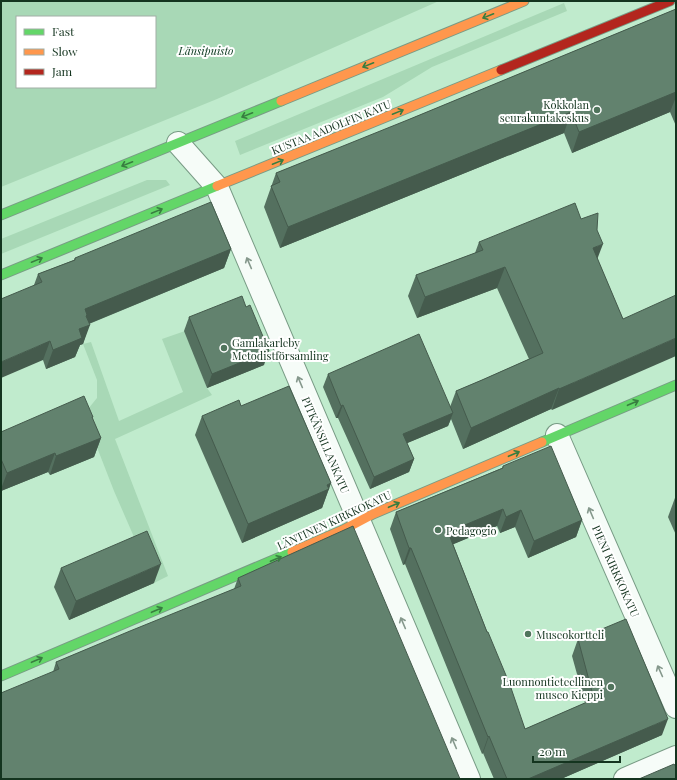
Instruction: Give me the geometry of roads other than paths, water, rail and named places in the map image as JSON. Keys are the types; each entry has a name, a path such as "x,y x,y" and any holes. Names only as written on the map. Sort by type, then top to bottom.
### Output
{"main road":[{"path":"1,215 524,1"},
{"name":"KUSTAA AADOLFIN KATU","path":"1,275 670,1"},
{"name":"LÄNTINEN KIRKKOKATU","path":"1,676 279,558 343,530 388,508 676,385"}],"street":[{"name":"PITKÄNSILLANKATU","path":"178,143 217,187 469,779"},
{"name":"PIENI KIRKKOKATU","path":"557,436 676,707"},
{"path":"625,779 676,757"}],"place":[{"name":"Kokkolan seurakuntakeskus","path":"597,110"},
{"name":"Gamlakarleby Metodistförsamling","path":"224,348"},
{"name":"Pedagogio","path":"438,530"},
{"name":"Museokortteli","path":"528,634"},
{"name":"Luonnontieteellinen museo Kieppi","path":"611,687"}],"park label":[{"name":"Länsipuisto","path":"206,50"}]}
